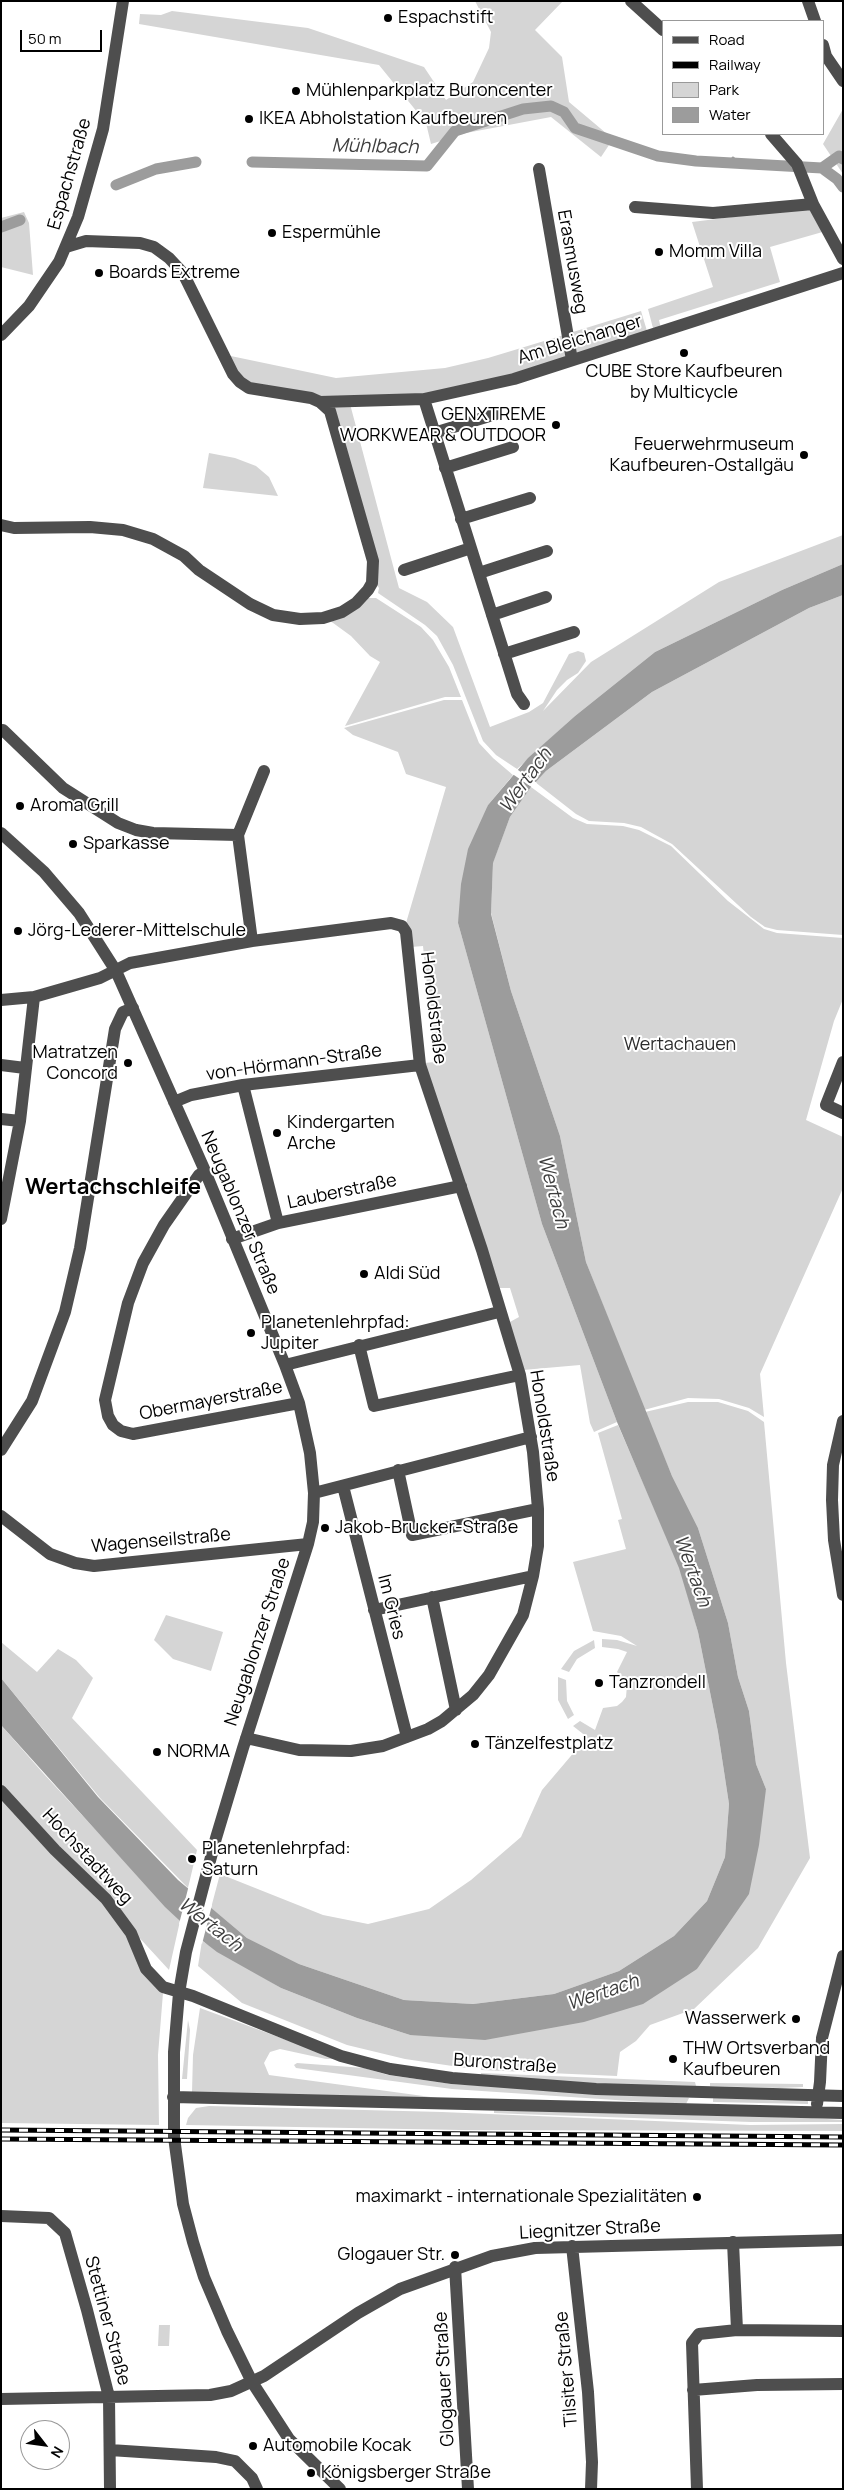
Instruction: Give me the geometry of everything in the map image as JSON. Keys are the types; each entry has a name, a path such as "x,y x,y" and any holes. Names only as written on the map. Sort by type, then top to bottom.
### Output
{"street":[{"name":"Espachstraße","path":"1,335 29,306 66,248 86,192 103,129 123,1"},
{"path":"630,1 662,29"},
{"path":"808,1 814,20"},
{"path":"824,49 826,56 843,81"},
{"path":"772,135 789,152 802,176 813,204 843,259"},
{"name":"Erasmusweg","path":"539,169 572,360"},
{"path":"635,207 690,213 713,213 813,204"},
{"name":"Am Bleichanger","path":"66,248 86,241 140,243 154,247 169,258 183,273 222,355 240,382 249,388 302,395 320,402 424,399 514,379 843,273"},
{"path":"424,399 517,694 524,704"},
{"path":"1,525 14,528 90,527 123,530 153,539 184,556 200,570 250,604 273,615 300,619 323,618 342,612 356,603 368,590 373,574 373,561 330,412 320,402"},
{"path":"434,433 496,414"},
{"path":"446,468 513,447"},
{"path":"461,518 530,498"},
{"path":"404,570 471,548"},
{"path":"479,573 547,551"},
{"path":"492,614 546,597"},
{"path":"504,654 574,632"},
{"path":"3,730 63,788 118,823 136,830 153,833 238,835"},
{"path":"1,1000 34,997 116,971 130,963 252,941 238,835 264,771"},
{"name":"Neugablonzer Straße","path":"1,833 44,872 79,913 116,971 205,1171 285,1364 299,1402 310,1452 314,1493 313,1522 308,1544 246,1738 207,1871 186,1952 174,2052 173,2097 176,2158 183,2204 204,2277 252,2382 289,2439 340,2489"},
{"name":"Honoldstraße","path":"246,1738 299,1750 343,1751 383,1746 428,1729 456,1710 490,1675 523,1615 538,1546 538,1509 531,1438 520,1374 461,1186 420,1065 406,932 397,924 252,941"},
{"path":"1,1220 4,1181 20,1121 34,997"},
{"path":"1,1450 32,1400 65,1312 80,1248 115,1029 123,1012 132,1008"},
{"path":"842,1063 826,1105 843,1112"},
{"path":"1,1065 25,1068"},
{"name":"von-Hörmann-Straße","path":"174,1102 191,1095 243,1085 420,1065"},
{"path":"243,1085 278,1223"},
{"path":"1,1119 20,1121"},
{"name":"Obermayerstraße","path":"205,1171 199,1175 164,1225 143,1263 128,1303 105,1400 108,1416 112,1425 121,1431 133,1434 299,1402"},
{"name":"Lauberstraße","path":"232,1238 278,1223 461,1186"},
{"path":"285,1364 499,1312"},
{"path":"359,1345 374,1406 520,1374"},
{"path":"843,1421 833,1466 832,1500 834,1540 843,1595"},
{"path":"314,1493 398,1470 531,1438"},
{"path":"398,1470 412,1535 538,1509"},
{"name":"Im Gries","path":"343,1486 407,1737"},
{"name":"Wagenseilstraße","path":"1,1516 50,1554 75,1563 94,1566 308,1544"},
{"path":"374,1610 533,1576"},
{"path":"432,1597 456,1710"},
{"name":"Hochstadtweg","path":"1,1791 55,1850 106,1899 130,1933 146,1969 154,1978 167,1989 180,1992"},
{"path":"814,2113 819,2095 822,2038 843,1956"},
{"name":"Buronstraße","path":"180,1992 341,2056 390,2069 452,2078 596,2089 843,2096"},
{"path":"173,2097 843,2113"},
{"name":"Stettiner Straße","path":"1,2216 49,2218 65,2232 88,2310 109,2397 110,2489"},
{"name":"Liegnitzer Straße","path":"252,2382 358,2313 400,2289 492,2256 535,2248 572,2246 843,2240"},
{"path":"733,2242 737,2330"},
{"name":"Tilsiter Straße","path":"572,2246 588,2392 592,2462 591,2489"},
{"name":"Glogauer Straße","path":"456,2268 468,2489"},
{"path":"697,2489 692,2343 699,2334 737,2330 843,2331"},
{"path":"1,2399 210,2395 231,2391 252,2382"},
{"path":"693,2390 757,2384 843,2384"},
{"path":"110,2450 216,2457 235,2462 252,2478 257,2489"}],"green space":[{"path":"475,1 563,1 535,30 562,57 569,102 613,139 601,157 551,117 466,133 431,144 426,123 379,65 139,24 140,14 161,15 172,11 308,28 424,67 446,100 473,82 489,48 491,32"},
{"path":"843,109 843,174 823,144"},
{"path":"812,207 826,231 770,247 780,282 659,320 661,329 654,332 648,309 713,287 692,222"},
{"path":"24,212 29,223 33,275 1,267 1,218"},
{"path":"641,311 647,331 577,354 573,332"},
{"path":"564,335 568,358 491,381 424,396 322,398 250,385 241,380 226,355 336,378 445,368 488,358"},
{"path":"350,404 399,588 427,602 453,627 490,727 529,712 543,703 569,654 578,651 584,653 586,661 578,673 557,690 543,711 591,662 719,582 843,535 843,564 782,590 655,652 575,716 517,769 496,755 483,741 453,665 437,636 425,625 378,593 379,588 376,584 329,405"},
{"path":"209,453 235,458 256,466 269,477 278,496 203,488"},
{"path":"843,595 843,935 777,930 765,927 751,917 672,844 641,827 624,823 589,821 576,814 535,782 546,771 652,692 809,608"},
{"path":"366,598 376,598 421,627 433,640 449,667 461,697 445,697 345,726 380,662 370,656 351,636 329,620"},
{"path":"444,700 462,700 479,743 513,775 488,805 458,923 542,1224 617,1422 594,1432 590,1423 580,1365 523,1370 508,1323 519,1317 510,1288 499,1288 424,1063 435,1062 423,946 411,947 406,923 446,787 406,774 398,752 353,735 344,728"},
{"name":"Wertachauen","path":"531,787 573,818 587,824 623,826 639,830 671,846 728,901 764,929 777,933 843,938 843,999 834,1021 806,1120 843,1137 843,1188 760,1374 764,1417 749,1408 719,1399 688,1398 644,1410 586,1262 560,1136 511,991 491,913 493,862 510,817"},
{"path":"688,1402 718,1402 748,1411 764,1422 786,1663 810,1858 758,1948 694,2009 650,2025 636,2041 620,2052 617,2076 481,2070 482,2064 467,2062 466,2068 405,2059 347,2045 242,2003 198,1966 202,1941 281,1988 357,2018 410,2035 697,1969 766,1789 756,1764 749,1711 738,1677 728,1623 698,1528 672,1476 645,1412"},
{"path":"618,1425 680,1568 698,1632 718,1732 729,1804 725,1857 707,1901 674,1936 619,1971 554,1994 473,2004 404,2000 299,1964 247,1938 211,1908 220,1874 323,1915 368,1924 429,1909 471,1880 521,1837 542,1790 587,1737 573,1726 580,1721 595,1730 603,1708 617,1706 626,1697 627,1685 617,1672 627,1652 602,1647 602,1639 617,1640 637,1646 621,1636 593,1631 573,1562 626,1549 618,1520 622,1519 598,1433"},
{"path":"166,1615 223,1632 211,1671 173,1659 154,1640"},
{"path":"594,1640 595,1648 577,1659 569,1672 561,1669 574,1651"},
{"path":"1,1642 37,1672 58,1649 76,1660 93,1678 72,1718 197,1850 188,1888 100,1798 1,1678"},
{"path":"558,1677 566,1680 567,1701 574,1715 568,1719 558,1700"},
{"path":"1,1725 180,1921 169,1970 1,1787"},
{"path":"1,1795 104,1901 163,1993 158,2055 159,2125 1,2123"},
{"path":"200,2008 338,2059 326,2059 280,2049 270,2052 264,2063 269,2075 438,2098 192,2092 193,2055"},
{"path":"188,2020 190,2030 187,2079 182,2079"},
{"path":"297,2063 364,2068 388,2075 452,2084 689,2098 686,2104 675,2104 452,2089 296,2068 294,2065"},
{"path":"481,2073 695,2082 696,2086 598,2085 481,2076"},
{"path":"710,2083 803,2084 803,2087 710,2086"},
{"path":"713,2098 808,2100 808,2104 713,2102"},
{"path":"209,2106 442,2112 750,2125 843,2124 843,2131 461,2130 186,2125 188,2118 196,2108"},
{"path":"494,2110 812,2118 842,2120 842,2122 751,2122 518,2114 494,2113"},
{"path":"159,2325 170,2325 169,2346 158,2346"}],"water":[{"name":"Wertach","path":"843,564 843,595 809,608 652,692 546,771 531,787 510,817 493,863 491,914 511,991 560,1136 586,1262 672,1476 698,1528 728,1623 738,1677 749,1711 756,1764 766,1789 759,1845 749,1894 697,1969 643,2004 584,2022 485,2040 410,2035 357,2018 281,1988 217,1952 195,1935 165,1907 1,1725 1,1678 98,1797 178,1880 247,1938 299,1964 404,2000 473,2004 554,1994 619,1971 674,1936 707,1901 725,1857 729,1804 718,1732 698,1632 679,1568 617,1422 542,1224 458,923 461,884 468,849 488,805 528,758 575,716 655,652 782,590"}],"pier":[{"path":"515,768 537,783 533,788 511,773"},
{"path":"189,1885 212,1905 202,1944 179,1924"}],"waterway":[{"name":"Mühlbach","path":"252,162 427,166 455,131 523,109 551,106 564,112 575,128 658,156 696,161 822,168 837,179 843,187"},
{"name":"Mühlbach","path":"822,168 839,156 843,159"},
{"name":"Mühlbach","path":"733,158 737,163"},
{"name":"Mühlbach","path":"116,185 156,169 196,162"},
{"name":"Mühlbach","path":"1,227 20,220"}],"railway":[{"path":"1,2130 843,2137"},
{"path":"1,2139 843,2145"}],"place":[{"name":"Espachstift","path":"388,18"},
{"name":"Mühlenparkplatz Buroncenter","path":"296,91"},
{"name":"IKEA Abholstation Kaufbeuren","path":"249,119"},
{"name":"Espermühle","path":"272,233"},
{"name":"Momm Villa","path":"659,252"},
{"name":"Boards Extreme","path":"99,273"},
{"name":"CUBE Store Kaufbeuren by Multicycle","path":"684,353"},
{"name":"GENXTREME WORKWEAR & OUTDOOR","path":"556,425"},
{"name":"Feuerwehrmuseum Kaufbeuren-Ostallgäu","path":"804,455"},
{"name":"Aroma Grill","path":"20,806"},
{"name":"Sparkasse","path":"73,844"},
{"name":"Jörg-Lederer-Mittelschule","path":"18,931"},
{"name":"Matratzen Concord","path":"128,1063"},
{"name":"Kindergarten Arche","path":"277,1133"},
{"name":"Aldi Süd","path":"364,1274"},
{"name":"Planetenlehrpfad: Jupiter","path":"251,1333"},
{"name":"Jakob-Brucker-Straße","path":"325,1528"},
{"name":"Tanzrondell","path":"599,1683"},
{"name":"Tänzelfestplatz","path":"475,1744"},
{"name":"NORMA","path":"157,1752"},
{"name":"Planetenlehrpfad: Saturn","path":"192,1859"},
{"name":"Wasserwerk","path":"796,2019"},
{"name":"THW Ortsverband Kaufbeuren","path":"673,2059"},
{"name":"maximarkt - internationale Spezialitäten","path":"697,2197"},
{"name":"Glogauer Str.","path":"455,2255"},
{"name":"Automobile Kocak","path":"253,2446"},
{"name":"Königsberger Straße","path":"311,2473"}],"district":[{"name":"Wertachschleife","path":"113,1188"}]}
